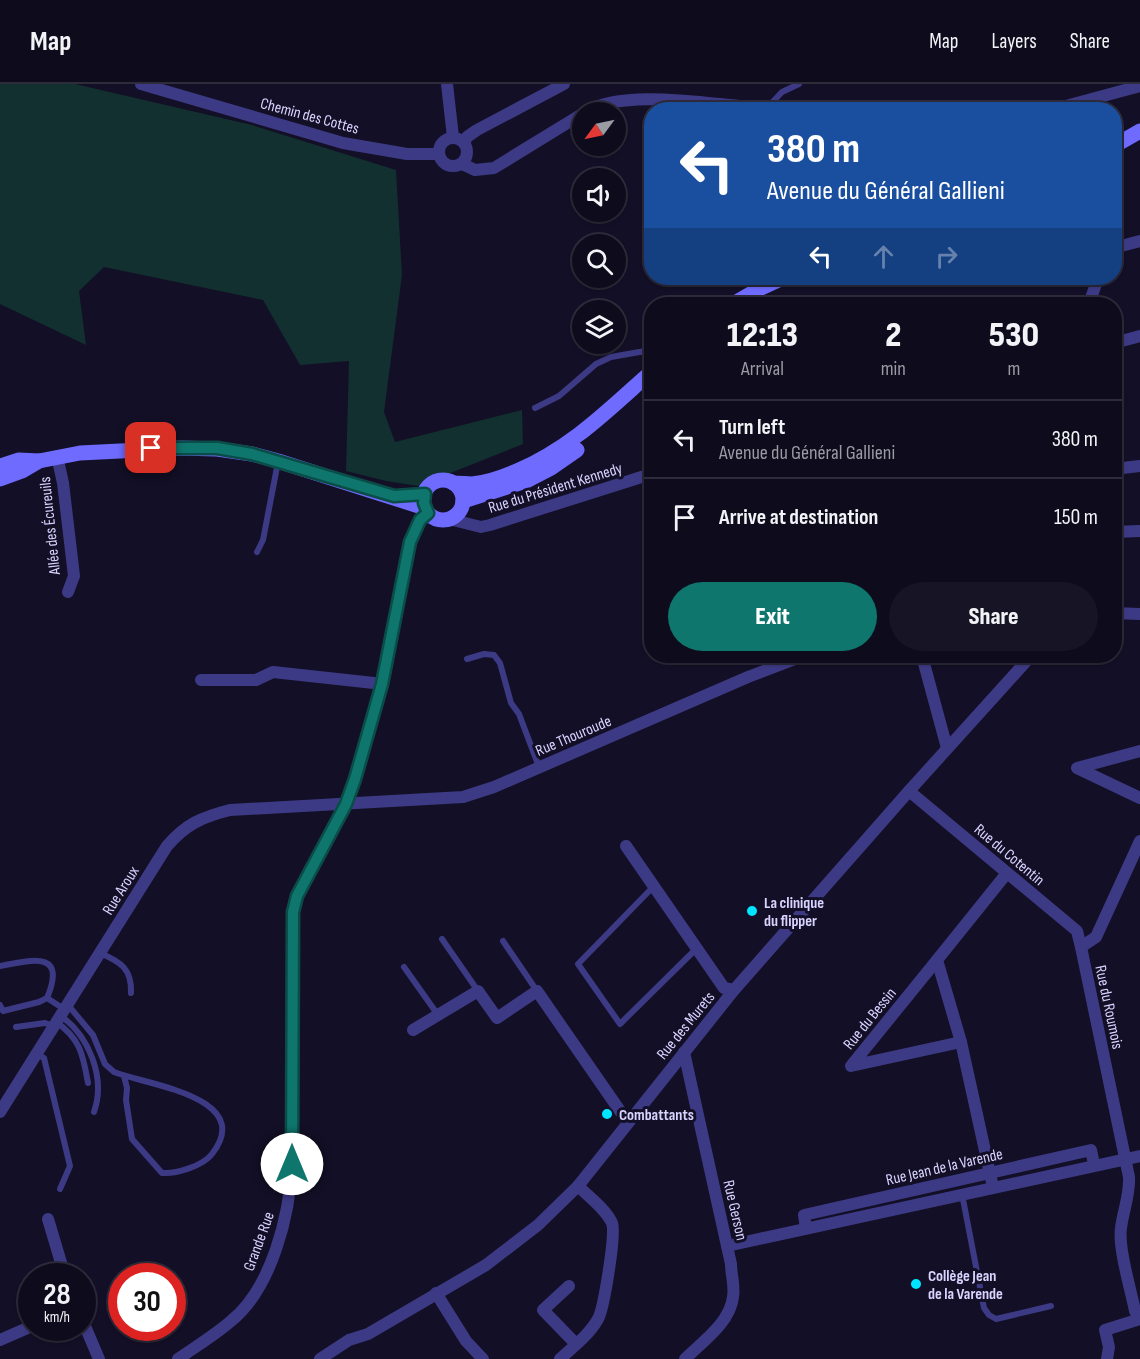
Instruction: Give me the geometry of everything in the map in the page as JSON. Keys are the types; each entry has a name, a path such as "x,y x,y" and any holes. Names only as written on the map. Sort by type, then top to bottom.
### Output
{"street":[{"name":"Chemin des Cottes","path":"141,84 343,143 407,154 439,154"},
{"path":"447,84 459,140 468,151 462,164"},
{"path":"564,84 459,140 442,142 439,154 441,159 450,166 462,164 475,170 494,168 572,120"},
{"path":"1081,102 1140,86"},
{"path":"626,103 657,99 694,102"},
{"path":"1122,141 1140,131"},
{"path":"1122,246 1140,241"},
{"path":"745,297 768,285"},
{"path":"1122,341 1140,336"},
{"path":"426,505 428,488 440,481 472,484 494,479 532,464 560,449 581,434 644,378"},
{"path":"0,479 22,471 39,461 57,456 109,451 199,448 237,451 426,505 435,518 460,514 551,468 591,438 644,388"},
{"name":"Allée des Écureuils","path":"57,456 63,483 74,576 68,592"},
{"path":"0,466 19,460 39,461"},
{"path":"1122,468 1140,466"},
{"name":"Rue du Président Kennedy","path":"460,514 481,527 644,476"},
{"path":"453,483 459,488 460,514"},
{"name":"Grande Rue","path":"178,1359 233,1320 261,1283 272,1261 281,1234 291,1194 292,1174 293,912 297,896 346,804 355,779 382,684 410,542 426,505"},
{"path":"1122,532 1140,531"},
{"path":"1122,613 1140,614"},
{"name":"Rue Thouroude","path":"346,804 463,797 494,787 785,663"},
{"path":"924,663 947,748"},
{"name":"Rue des Murets","path":"320,1359 349,1340 368,1334 486,1265 538,1225 578,1186 734,990 1025,663"},
{"path":"201,680 256,680 273,672 382,684"},
{"path":"1140,751 1077,768 1140,798"},
{"name":"Rue du Cotentin","path":"909,791 1077,931 1081,947"},
{"name":"Rue Aroux","path":"0,1112 167,846 188,825 230,810 346,804"},
{"name":"Rue du Roumois","path":"1140,841 1096,937 1081,947 1130,1183 1120,1229 1121,1243 1135,1311 1140,1319"},
{"path":"627,846 724,987 734,990"},
{"name":"Rue du Bessin","path":"961,1042 851,1066 1007,873"},
{"path":"937,960 961,1042 993,1187"},
{"path":"413,1030 478,991 497,1017 537,991 627,1122"},
{"name":"Rue Gerson","path":"684,1052 727,1246 734,1295 731,1308 722,1322 685,1359"},
{"name":"Rue Jean de la Varende","path":"806,1228 804,1215 1091,1150 1094,1164"},
{"name":"Rue Jean de la Varende","path":"727,1246 1094,1164 1140,1156"},
{"path":"560,1359 589,1332 599,1317 614,1235 609,1218 578,1186"},
{"path":"48,1219 61,1263"},
{"path":"569,1286 543,1310 576,1344"},
{"path":"436,1293 466,1341 483,1359"},
{"path":"1107,1359 1109,1347 1106,1330 1140,1319"},
{"path":"0,1340 18,1332"},
{"path":"91,1341 99,1359"}],"lane":[{"path":"773,102 782,92 798,84"},
{"path":"535,408 559,396 596,364 611,357 644,351"},
{"path":"257,552 263,540 278,461"},
{"path":"467,659 484,654 494,655 500,663 511,703 519,714 539,768"},
{"path":"654,886 578,964 620,1024 697,949"},
{"path":"442,939 478,991"},
{"path":"503,941 537,991"},
{"path":"100,953 126,968 132,981 131,993"},
{"path":"0,966 33,960 44,961 51,967 54,975 47,998 3,1011 0,1005"},
{"path":"404,967 438,1015"},
{"path":"47,998 80,1047 88,1083"},
{"path":"16,1027 45,1023 61,1016"},
{"path":"61,1016 93,1035 105,1064 114,1072 183,1092 211,1107 222,1119 222,1142 209,1159 174,1174 162,1173 132,1139 124,1076"},
{"path":"61,1016 83,1037 90,1051 97,1084 98,1100 94,1112"},
{"path":"36,1054 44,1058 70,1166 60,1189"},
{"path":"962,1193 984,1308 989,1315 996,1319 1051,1306"}],"green space":[{"path":"0,84 75,84 252,125 396,170 402,275 384,412 395,442 522,410 523,444 418,486 346,471 349,361 300,365 263,300 104,267 79,291 86,345 0,304"}],"place":[{"name":"La clinique du flipper","path":"752,911"},
{"name":"Combattants","path":"607,1114"},
{"name":"Collège Jean de la Varende","path":"916,1284"}],"route":[{"path":"151,448 217,448 278,461 394,496 425,494 424,503 428,513 420,520 410,542 382,684 355,779 346,804 297,896 293,912 292,1164"}]}
